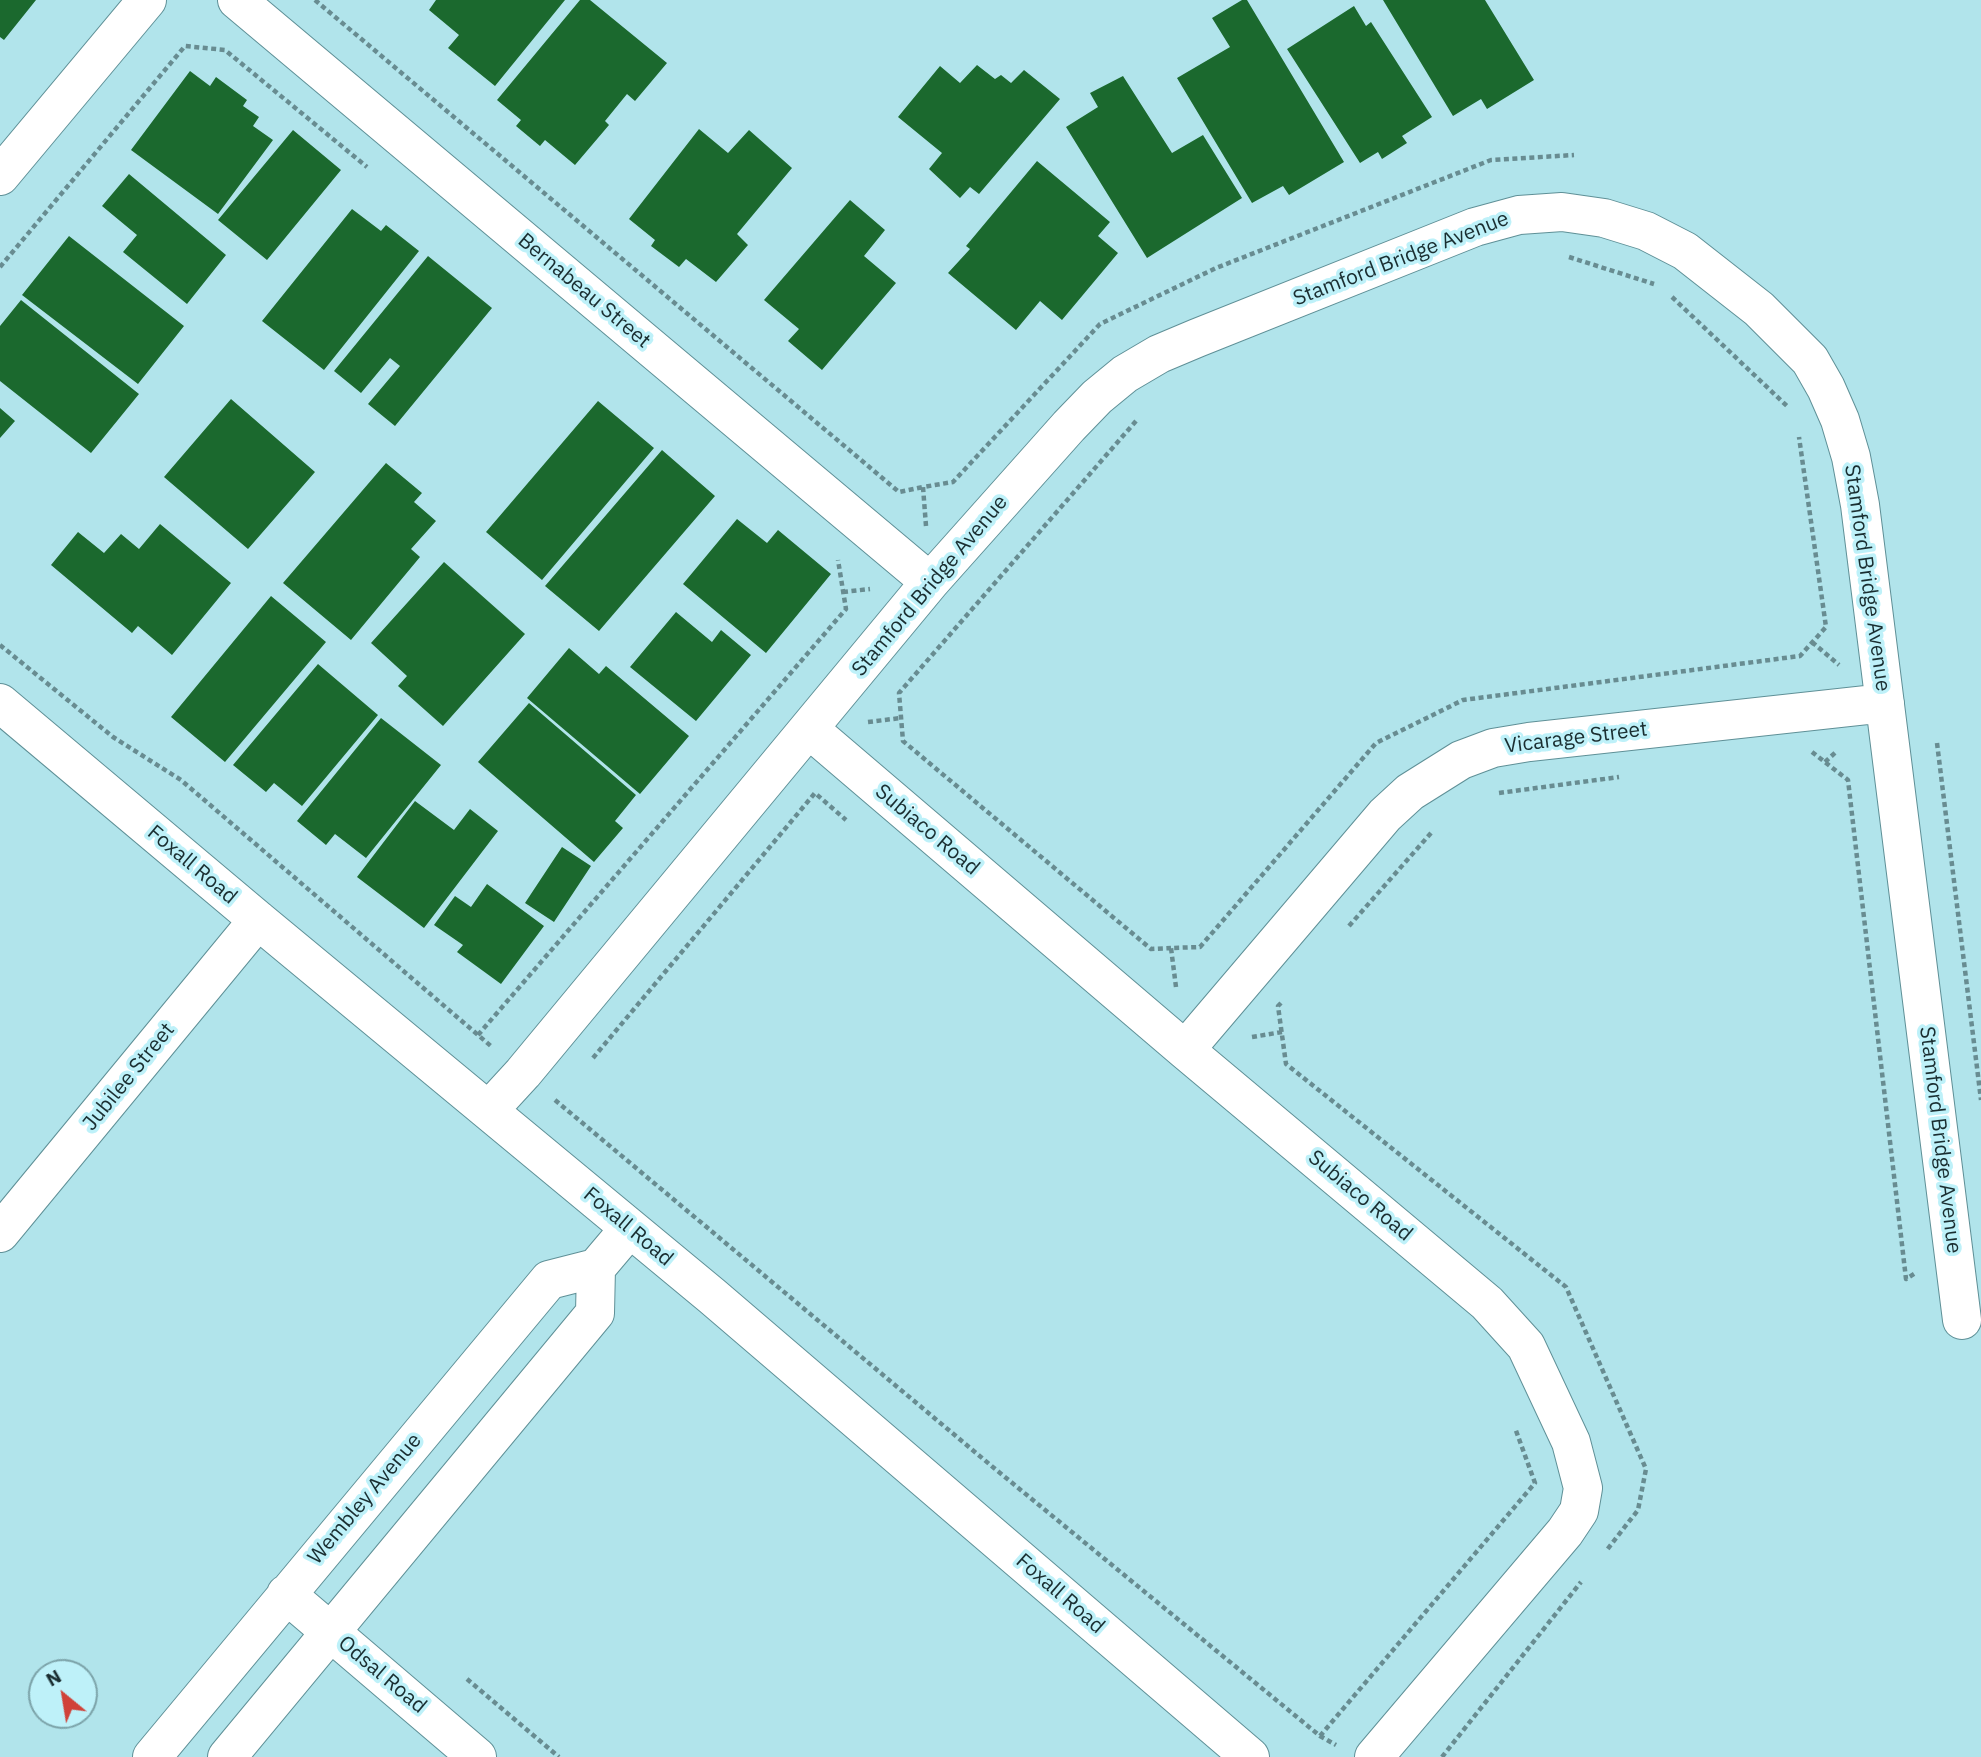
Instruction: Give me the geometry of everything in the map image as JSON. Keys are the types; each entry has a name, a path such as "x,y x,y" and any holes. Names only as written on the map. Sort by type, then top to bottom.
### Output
{"street":[{"path":"0,176 147,0"},
{"name":"Bernabeau Street","path":"237,0 930,583"},
{"name":"Stamford Bridge Avenue","path":"489,1110 523,1073 930,583 1097,397 1125,374 1159,355 1475,227 1519,215 1562,212 1604,218 1646,231 1685,251 1759,309 1810,360 1831,399 1851,457 1860,505 1962,1320"},
{"name":"Vicarage Street","path":"1185,1050 1385,815 1410,792 1461,760 1493,748 1530,742 1885,703"},
{"name":"Foxall Road","path":"0,704 712,1296 1250,1757"},
{"name":"Subiaco Road","path":"809,729 1487,1303 1526,1346 1571,1441 1583,1488 1579,1511 1564,1532 1357,1752"},
{"name":"Jubilee Street","path":"0,1233 258,920"},
{"path":"227,1757 595,1313 596,1268 629,1228"},
{"name":"Wembley Avenue","path":"152,1757 549,1280 596,1268"},
{"name":"Odsal Road","path":"286,1594 478,1757"}],"path":[{"path":"315,0 899,492 923,487"},
{"path":"0,267 185,46 225,50 376,174"},
{"path":"1564,256 1661,287"},
{"path":"1671,296 1796,415"},
{"path":"1143,414 899,693 903,741 1151,949 1200,947 1376,743 1463,700 1800,656 1826,626 1798,428"},
{"path":"478,1035 846,609 838,557"},
{"path":"0,645 113,737 181,780 523,1073 994,1468 1320,1736 1357,1752"},
{"path":"1937,743 1981,1100"},
{"path":"1798,754 1812,752 1848,780 1906,1279 1953,1249"},
{"path":"1492,793 1625,776"},
{"path":"593,1059 815,793 847,820"},
{"path":"1343,933 1436,828"},
{"path":"1171,948 1185,1050"},
{"path":"1288,996 1279,1006 1286,1063 1566,1287 1646,1469 1638,1510 1604,1553"},
{"path":"1245,1038 1282,1032"},
{"path":"1320,1736 1535,1483 1513,1420"},
{"path":"1442,1757 1587,1574"},
{"path":"467,1679 559,1757"}],"building":[{"path":"0,0 36,0 4,40 0,37"},
{"path":"436,0 565,0 495,86 448,48 459,35 429,10"},
{"path":"580,0 590,0 667,63 635,101 627,94 605,121 609,125 575,165 545,140 540,146 516,126 521,120 497,100"},
{"path":"1242,0 1247,0 1344,162 1289,195 1283,186 1252,203 1177,78 1230,47 1212,18"},
{"path":"1383,0 1485,0 1534,80 1487,109 1481,99 1453,116"},
{"path":"1354,6 1366,26 1371,22 1432,117 1402,136 1407,143 1382,159 1378,152 1360,163 1287,49"},
{"path":"977,65 995,79 1001,75 1011,83 1024,70 1060,99 979,194 970,187 960,198 929,169 942,153 898,117 940,66 960,83"},
{"path":"190,71 210,86 216,77 247,100 243,106 259,117 253,126 273,140 218,214 131,150"},
{"path":"1123,76 1172,153 1203,135 1242,198 1147,258 1066,127 1098,107 1090,93"},
{"path":"699,129 728,153 749,130 792,168 737,234 748,245 716,282 686,259 679,267 651,246 655,240 629,219"},
{"path":"293,130 341,170 267,260 218,220"},
{"path":"1037,161 1110,222 1098,236 1118,253 1062,320 1040,301 1016,330 948,273 970,249 966,246"},
{"path":"129,174 226,255 187,304 123,252 137,235 102,206"},
{"path":"850,200 885,230 864,256 896,283 822,370 788,341 799,329 764,300"},
{"path":"352,209 381,231 386,225 419,251 324,370 262,321"},
{"path":"69,236 184,326 138,384 22,295"},
{"path":"428,256 492,308 395,426 368,404 400,366 390,358 361,393 334,371"},
{"path":"21,300 139,394 91,453 0,381 0,326"},
{"path":"231,399 315,472 248,549 164,477"},
{"path":"598,401 654,448 542,580 486,532"},
{"path":"0,408 15,421 0,438"},
{"path":"662,450 715,496 599,631 545,586"},
{"path":"386,463 422,493 414,502 436,521 411,549 420,557 351,640 283,583"},
{"path":"737,519 767,543 778,530 831,574 766,653 683,584"},
{"path":"160,524 231,583 172,655 138,626 132,633 51,565 78,532 104,553 121,534 139,549"},
{"path":"444,562 525,634 443,726 398,686 407,676 371,643"},
{"path":"271,596 326,642 225,762 171,717"},
{"path":"676,612 712,642 721,630 751,655 696,721 630,667"},
{"path":"569,648 599,674 606,666 689,736 640,794 527,698"},
{"path":"318,664 378,715 302,806 274,783 266,792 233,765"},
{"path":"529,703 636,795 615,821 623,828 594,862 478,762"},
{"path":"381,718 441,765 366,858 335,834 326,845 297,821"},
{"path":"415,801 454,830 470,809 498,831 424,928 357,877"},
{"path":"562,847 591,866 554,922 525,903"},
{"path":"487,884 544,926 501,984 457,952 463,945 434,925 455,896 471,907"}]}
